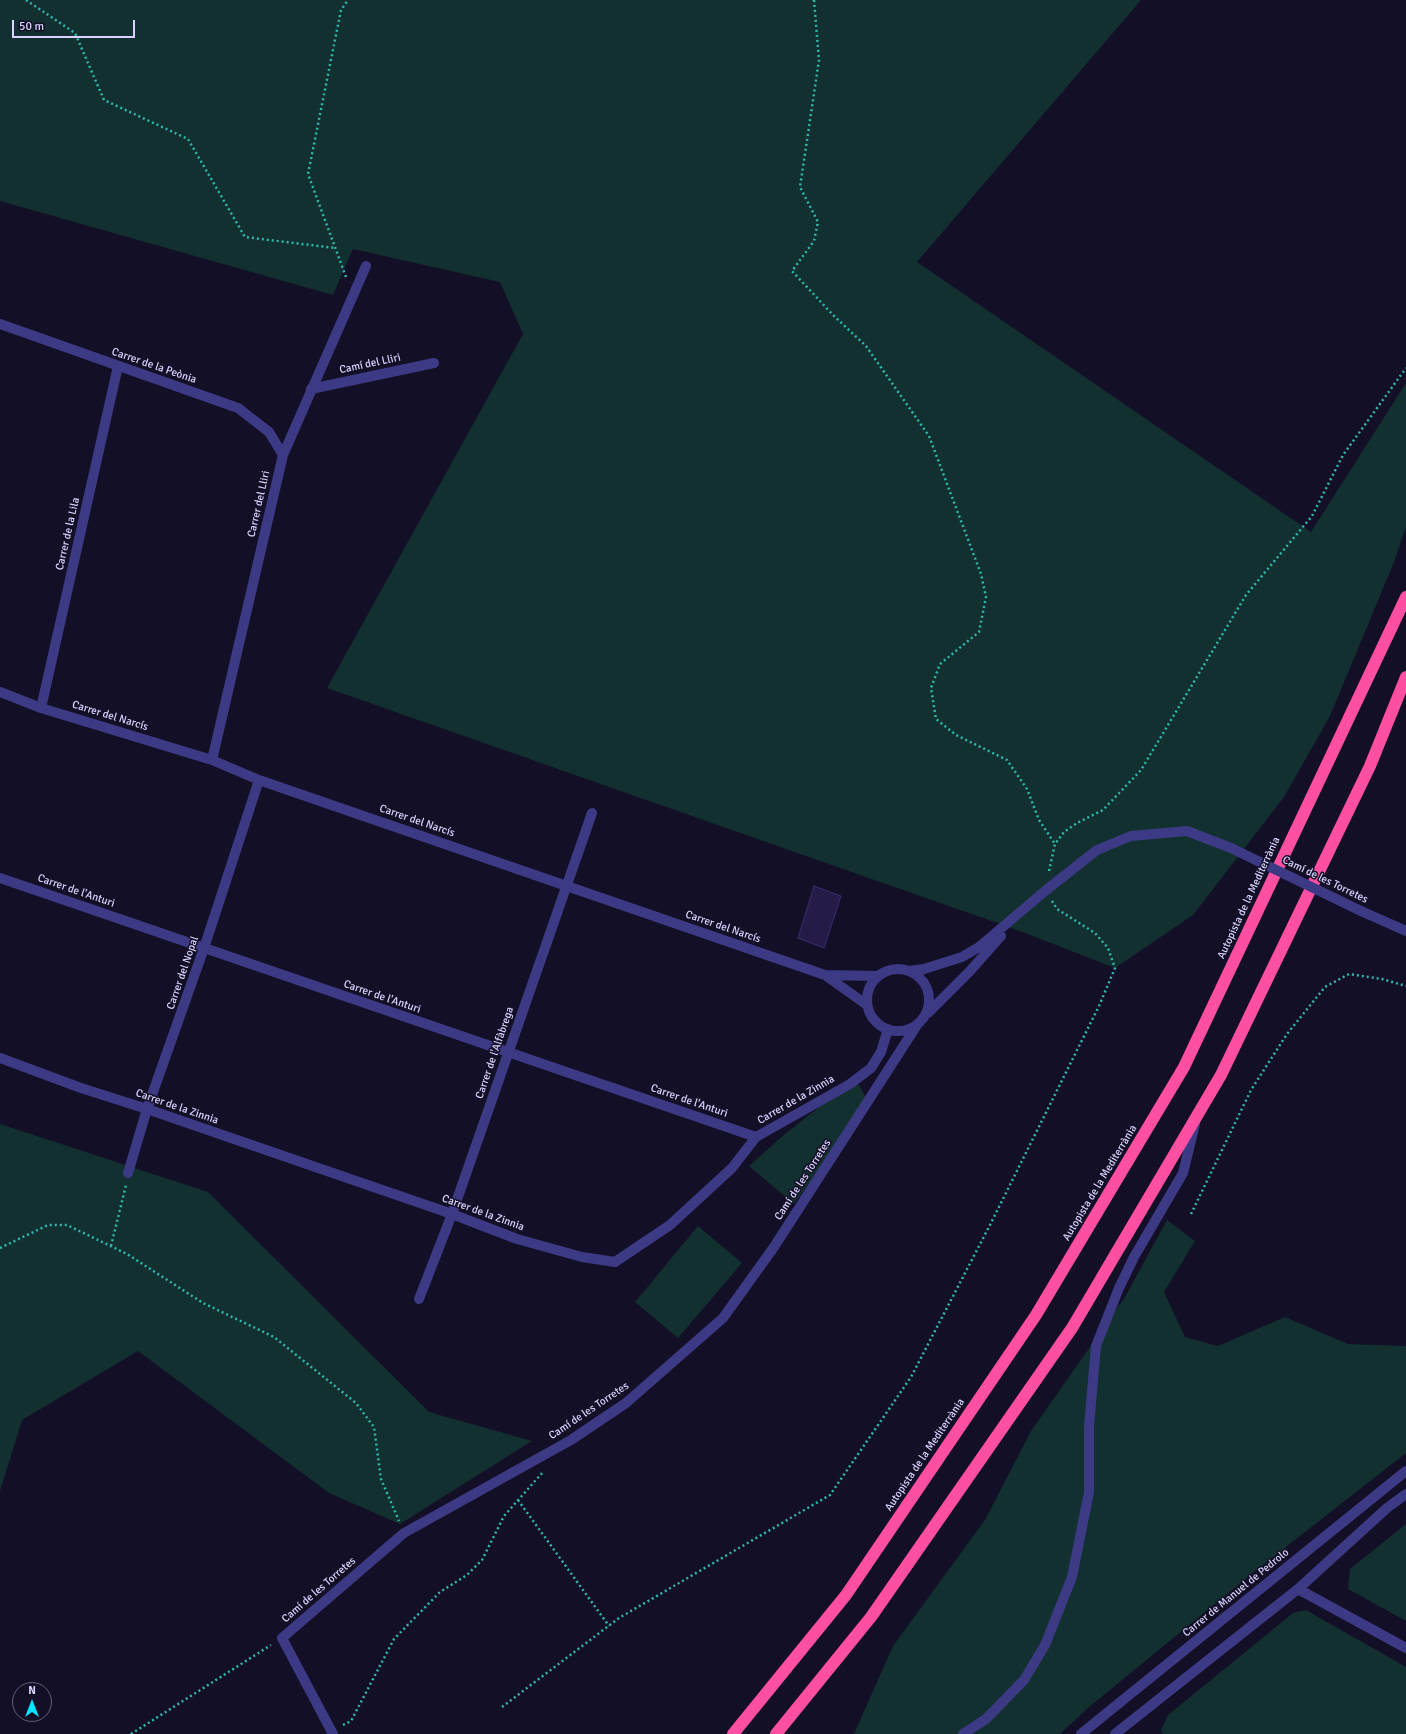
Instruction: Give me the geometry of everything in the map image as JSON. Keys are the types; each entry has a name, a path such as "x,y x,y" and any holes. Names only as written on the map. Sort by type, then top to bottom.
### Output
{"highway":[{"name":"Autopista de la Mediterrània","path":"733,1734 846,1595 1036,1315 1184,1067 1406,597"},
{"path":"776,1734 871,1617 1072,1328 1221,1075 1370,766 1406,676"}],"street":[{"name":"Carrer del Lliri","path":"212,760 283,455 311,388 366,266"},
{"name":"Carrer de la Peònia","path":"0,324 238,408 269,432 283,455"},
{"name":"Camí del Lliri","path":"311,388 434,363"},
{"name":"Carrer de la Lila","path":"41,708 118,366"},
{"name":"Carrer del Narcís","path":"0,692 41,708 212,760 259,780 825,975 868,1005"},
{"name":"Carrer del Nopal","path":"128,1176 147,1109 204,948 259,780"},
{"name":"Carrer de l'Alfàbrega","path":"419,1299 452,1214 592,813"},
{"name":"Camí de les Torretes","path":"909,970 924,969 962,957 979,947 1045,891 1097,850 1131,836 1187,831 1231,848 1361,911 1406,931"},
{"name":"Carrer de l'Anturi","path":"0,878 507,1053 756,1137"},
{"name":"Camí de les Torretes","path":"927,1014 970,970 1022,911"},
{"path":"893,969 909,970 921,980 929,993 930,1003 927,1014 917,1025 903,1031 888,1029 874,1020 868,1005 870,989 878,976 893,969"},
{"name":"Carrer del Narcís","path":"825,975 878,976"},
{"name":"Camí de les Torretes","path":"332,1732 282,1638 404,1533 571,1440 626,1403 723,1318 774,1247 917,1025"},
{"name":"Carrer de la Zinnia","path":"0,1058 81,1088 147,1109 452,1214 517,1239 582,1257 614,1262 670,1225 732,1168 756,1137 850,1084 871,1068 881,1052 888,1029"},
{"path":"963,1734 986,1720 1024,1680 1045,1645 1072,1577 1089,1492 1089,1426 1096,1346 1119,1288 1134,1257 1184,1173 1197,1116"},
{"name":"Carrer de Manuel de Pedrolo","path":"1081,1734 1406,1471"},
{"path":"1119,1731 1298,1589 1387,1508 1406,1494"},
{"path":"1298,1589 1406,1648"},
{"path":"1119,1731 1132,1734"}],"path":[{"path":"26,0 75,34 104,100 188,139 245,237 335,248"},
{"path":"348,0 341,10 308,174 353,295"},
{"path":"814,0 819,60 800,187 818,222 814,241 792,271 833,315 866,346 929,436 981,574 986,597 979,632 940,664 931,688 936,719 956,734 1007,760 1027,789 1039,820 1055,844"},
{"path":"502,1708 619,1618 830,1495 911,1377 991,1223 1095,1013 1115,968 1108,948 1095,933 1057,910 1045,891 1055,844 1064,832 1077,823 1103,810 1141,770 1246,596 1312,516 1343,455 1406,368"},
{"path":"1191,1214 1251,1090 1287,1034 1325,987 1349,974 1382,979 1406,986"},
{"path":"111,1246 128,1176"},
{"path":"0,1248 48,1225 67,1225 127,1254 203,1303 274,1337 356,1403 374,1427 381,1479 404,1533"},
{"path":"332,1732 351,1721 394,1639 440,1592 467,1575 482,1560 504,1516 518,1500 608,1626"},
{"path":"131,1734 282,1638"}],"green space":[{"path":"0,0 1141,0 917,262 1311,532 1406,383 1406,527 1394,562 1330,716 1284,797 1193,915 1115,968 1020,931 327,688 523,334 500,282 353,249 333,295 0,201"},
{"path":"855,1079 869,1102 794,1204 749,1166 786,1133"},
{"path":"0,1124 208,1192 429,1412 532,1441 400,1524 329,1493 138,1351 22,1420 0,1491"},
{"path":"1167,1220 1195,1241 1164,1292 1185,1337 1218,1346 1285,1317 1348,1344 1406,1346 1406,1453 1254,1572 1089,1707 1060,1734 854,1734 893,1646 985,1520 1031,1431 1125,1297"},
{"path":"698,1226 742,1263 678,1338 635,1302"},
{"path":"1406,1524 1406,1621 1348,1589 1350,1569"},
{"path":"1306,1610 1406,1667 1406,1734 1163,1734 1161,1730 1168,1715 1293,1613"}],"building":[{"path":"814,886 841,896 824,948 798,938"}]}
